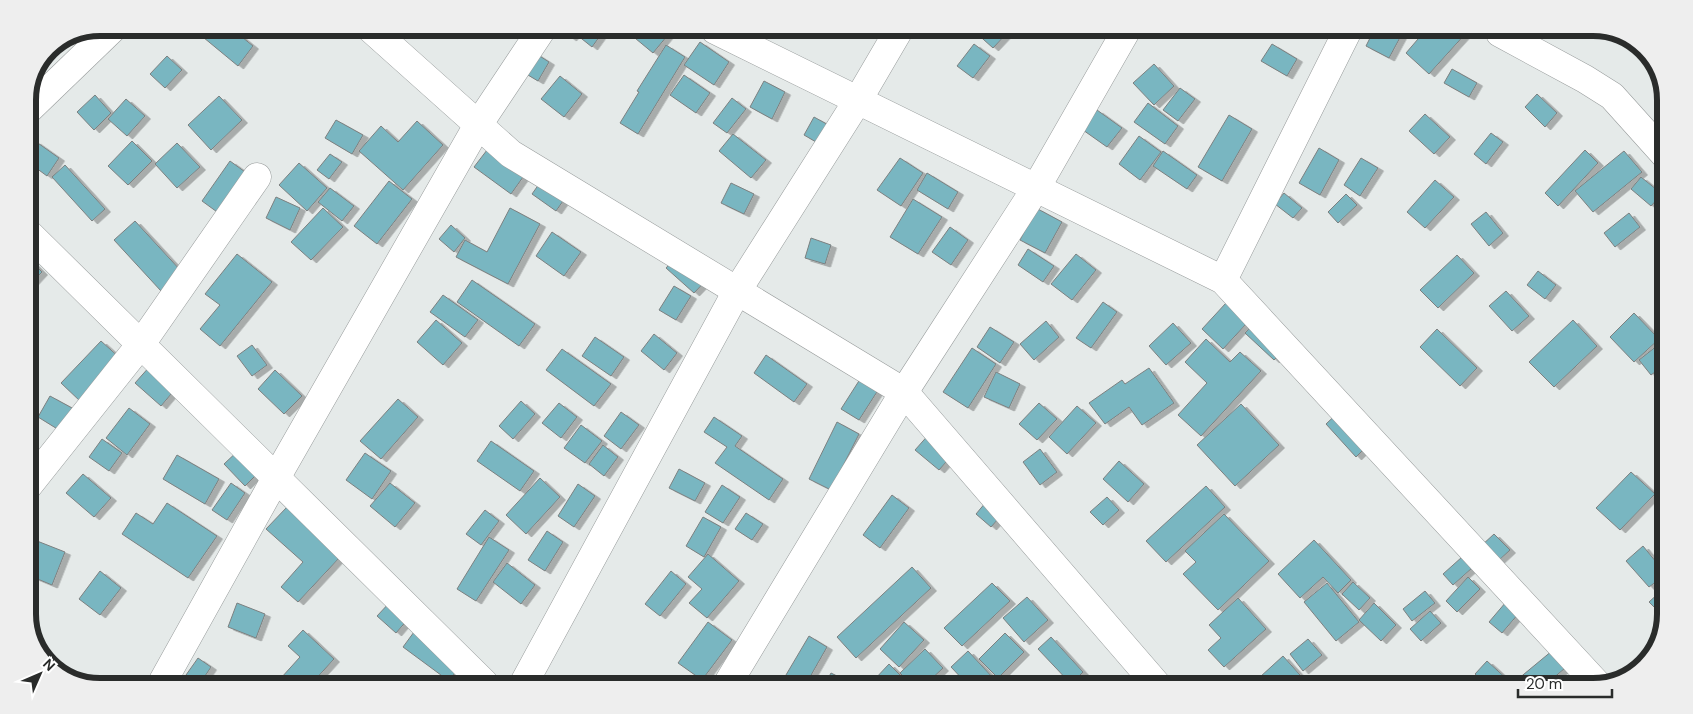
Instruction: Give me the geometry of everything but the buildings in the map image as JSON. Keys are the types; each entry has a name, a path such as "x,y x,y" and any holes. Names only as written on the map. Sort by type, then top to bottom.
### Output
{"street":[{"path":"36,102 105,36"},
{"path":"379,36 511,154 904,392 1151,678"},
{"path":"165,678 276,478 478,125 537,36"},
{"path":"727,36 1223,280 1592,678"},
{"path":"527,678 737,291 858,100 895,36"},
{"path":"731,678 904,392 1036,188 1123,36"},
{"path":"1223,280 1345,36"},
{"path":"1507,36 1612,96 1657,146"},
{"path":"36,476 141,344 257,177"},
{"path":"36,240 480,678"}]}
